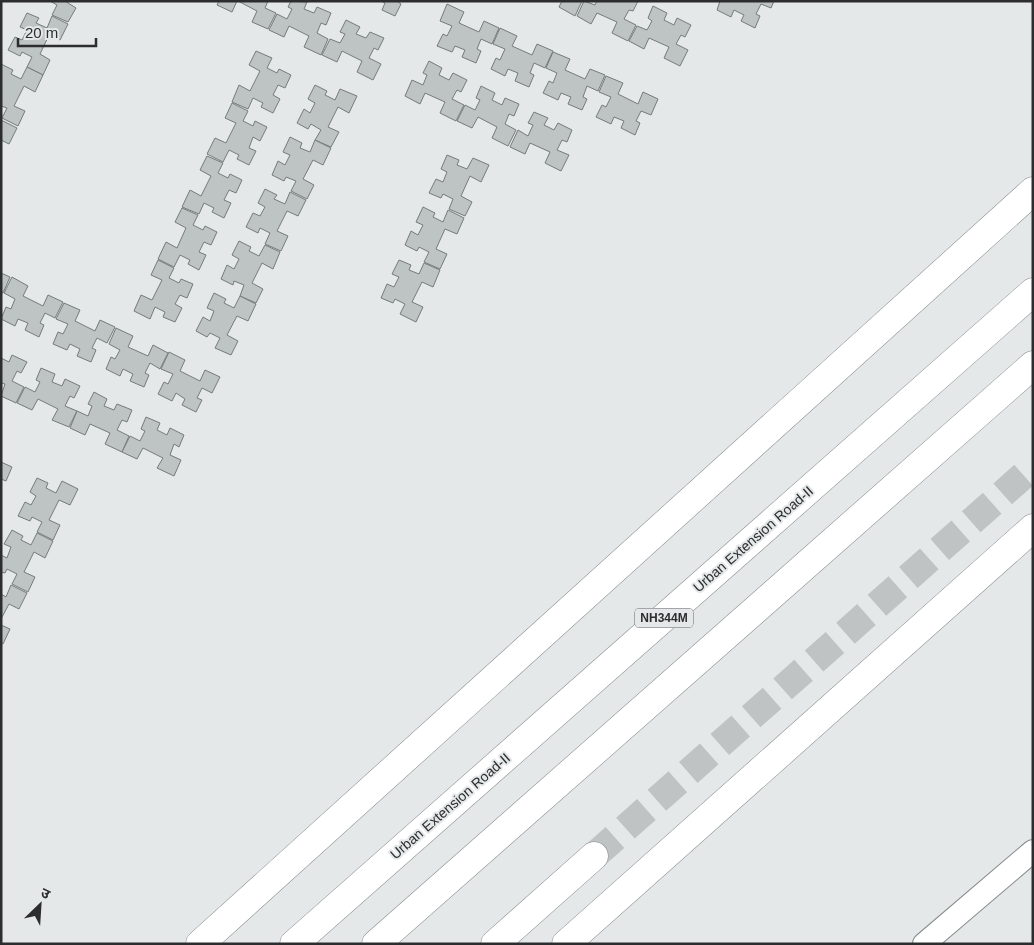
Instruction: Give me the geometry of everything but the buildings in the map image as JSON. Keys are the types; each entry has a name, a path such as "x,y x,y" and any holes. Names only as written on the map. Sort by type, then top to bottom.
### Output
{"main road":[{"path":"200,944 1033,191"},
{"name":"Urban Extension Road-II","path":"294,944 1033,292"},
{"path":"376,944 1033,365"},
{"path":"566,944 1033,528"},
{"path":"495,944 594,856"}],"street":[{"path":"924,944 1033,851"}],"tunnel":[{"path":"594,856 1033,467"}]}
